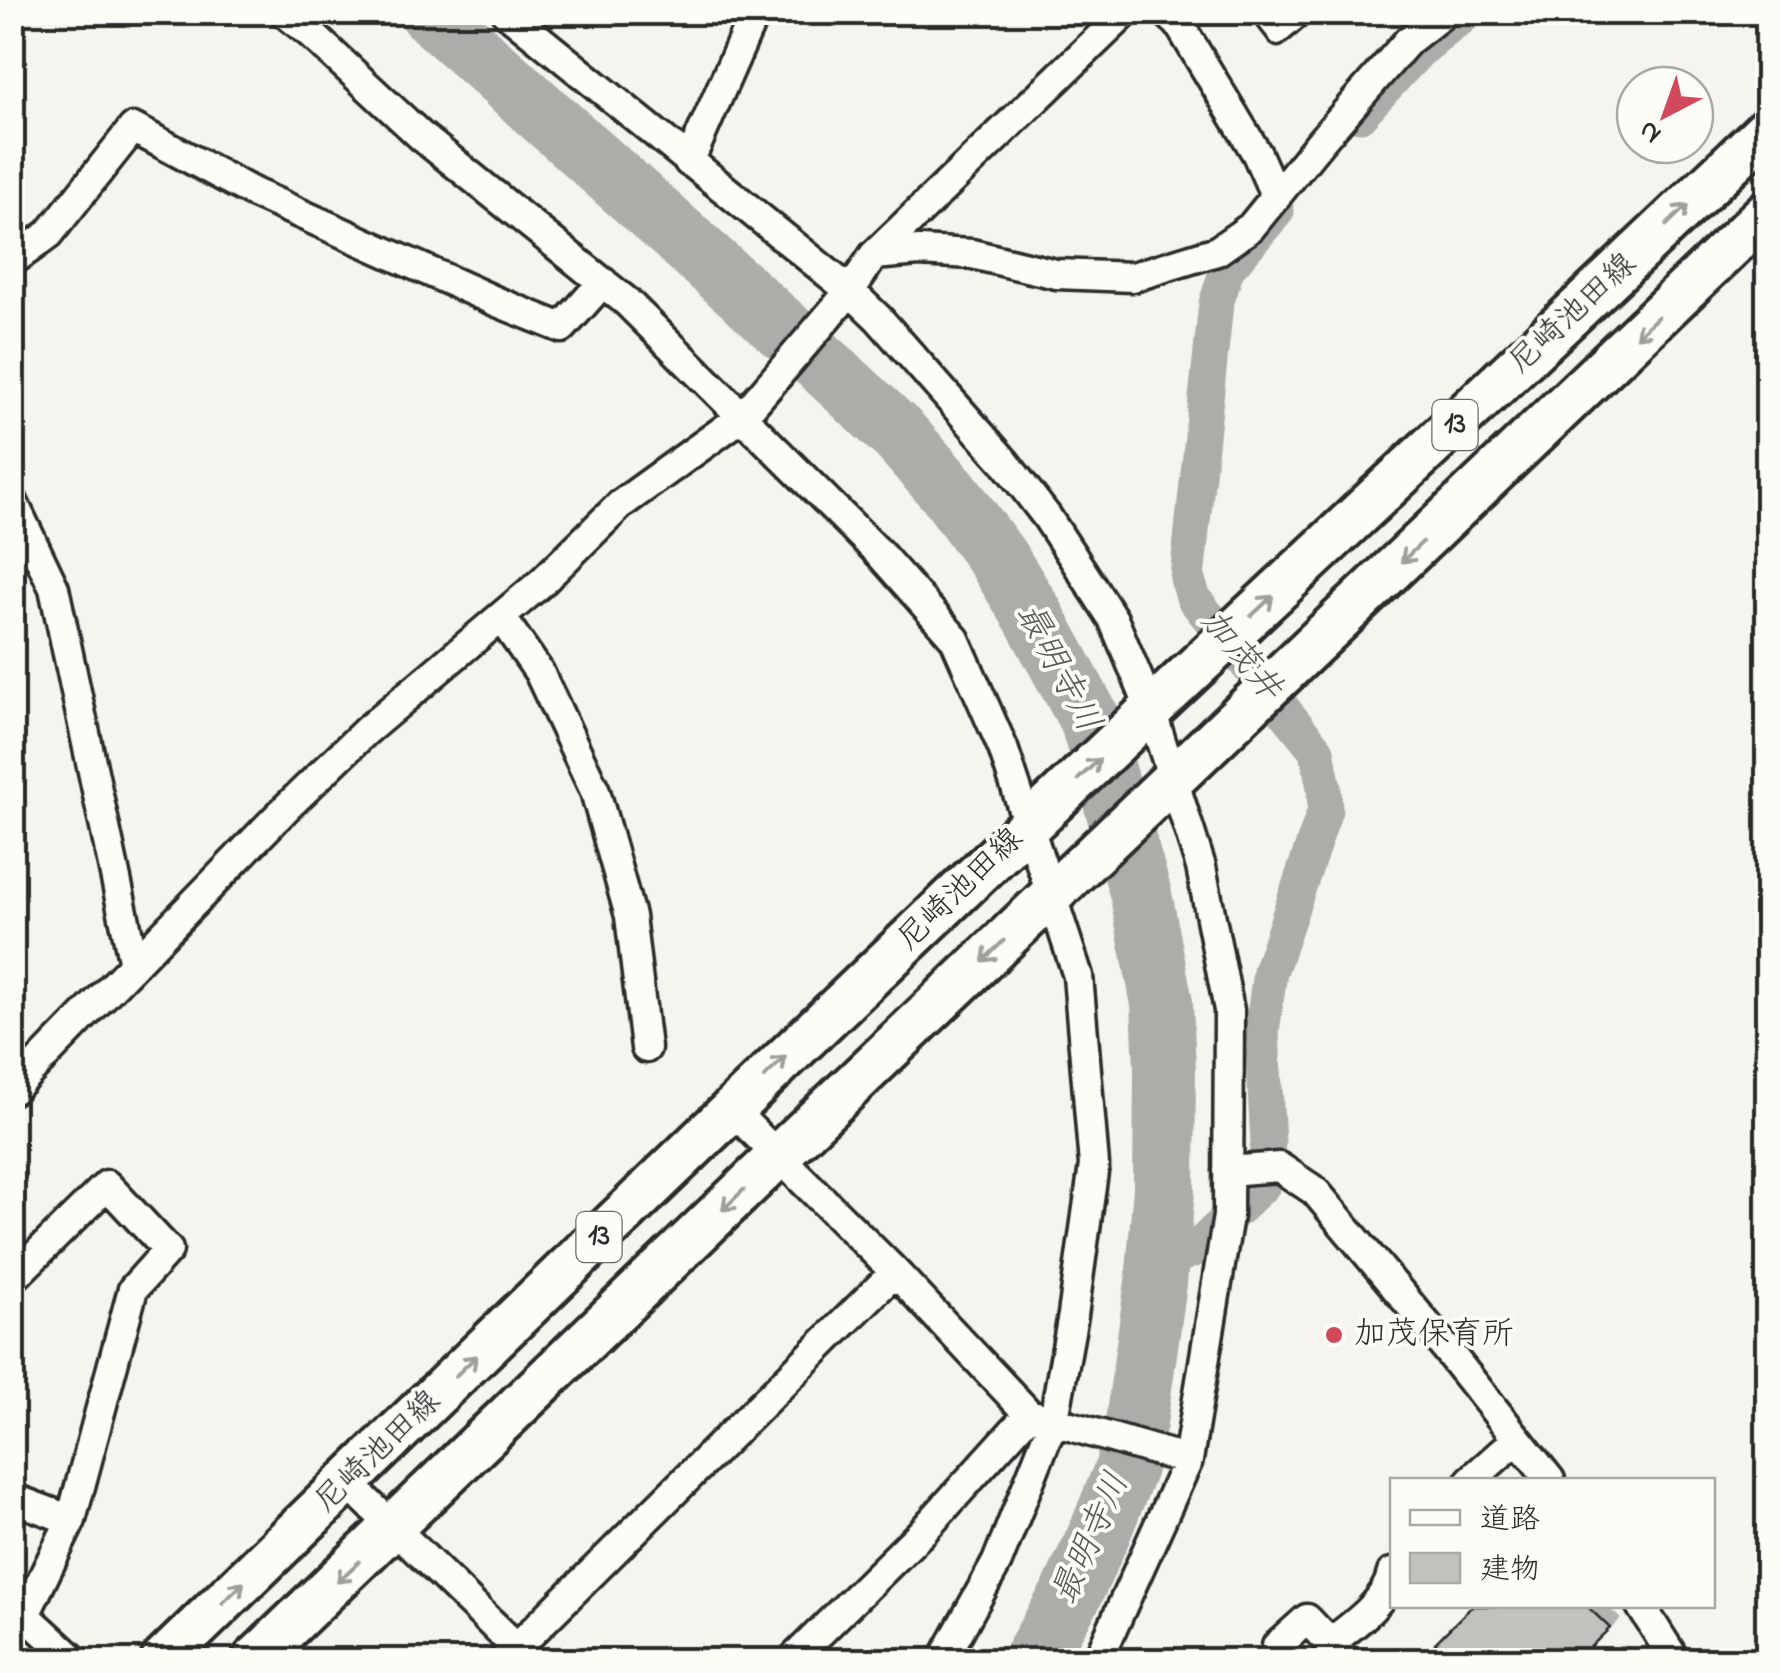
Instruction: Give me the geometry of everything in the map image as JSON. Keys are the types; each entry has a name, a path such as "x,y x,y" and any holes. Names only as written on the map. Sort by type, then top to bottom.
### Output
{"main road":[{"name":"尼崎池田線","path":"163,1660 731,1109 1768,128"},
{"name":"尼崎池田線","path":"254,1660 1768,211"}],"street":[{"path":"284,12 421,136 603,282 751,408 955,640 1033,821 1058,889 1078,976 1094,1165 1073,1315 997,1562 943,1660"},
{"path":"506,12 845,296 879,319 1047,516 1113,619 1168,785 1201,867 1229,1010 1228,1216 1188,1460 1098,1660"},
{"path":"689,162 755,12"},
{"path":"12,1090 366,731 542,582 622,504 751,408 845,296 874,255 1126,12"},
{"path":"1166,12 1179,24 1257,154 1276,197"},
{"path":"874,255 919,251 972,254 1056,274 1133,277 1217,251 1252,227 1408,41 1445,12"},
{"path":"12,261 49,234 133,128 254,193 562,328 603,282"},
{"path":"12,500 54,588 134,964"},
{"path":"501,617 539,672 594,791 630,916 646,1048"},
{"path":"731,1109 1042,1416 1188,1460"},
{"path":"1228,1170 1280,1167 1315,1191 1548,1478"},
{"path":"12,1279 107,1186 168,1250 134,1290 71,1520 24,1615 74,1660"},
{"path":"347,1482 516,1656 895,1272"},
{"path":"792,1660 1042,1416"},
{"path":"1473,1478 1517,1438"},
{"path":"12,1498 71,1520"},
{"path":"1277,1646 1307,1620 1338,1652 1390,1586"},
{"path":"1642,1608 1675,1660"}],"lane":[{"path":"1258,12 1278,38 1309,12"}],"building":[{"path":"1470,1608 1589,1608 1610,1628 1577,1660 1454,1660 1435,1643"}],"waterway":[{"name":"最明寺川","path":"429,12 900,436 950,493 998,559 1091,722 1141,895 1162,1003 1164,1189 1156,1283 1126,1467 1071,1595 1033,1660"},
{"name":"加茂井","path":"1360,115 1419,51 1468,12"},
{"name":"加茂井","path":"1158,1263 1196,1249 1263,1185 1268,1143 1262,1032 1270,972 1325,810 1317,751 1194,599 1187,578 1216,304 1227,269 1277,211"}],"place":[{"name":"加茂保育所","path":"1334,1335"}]}
